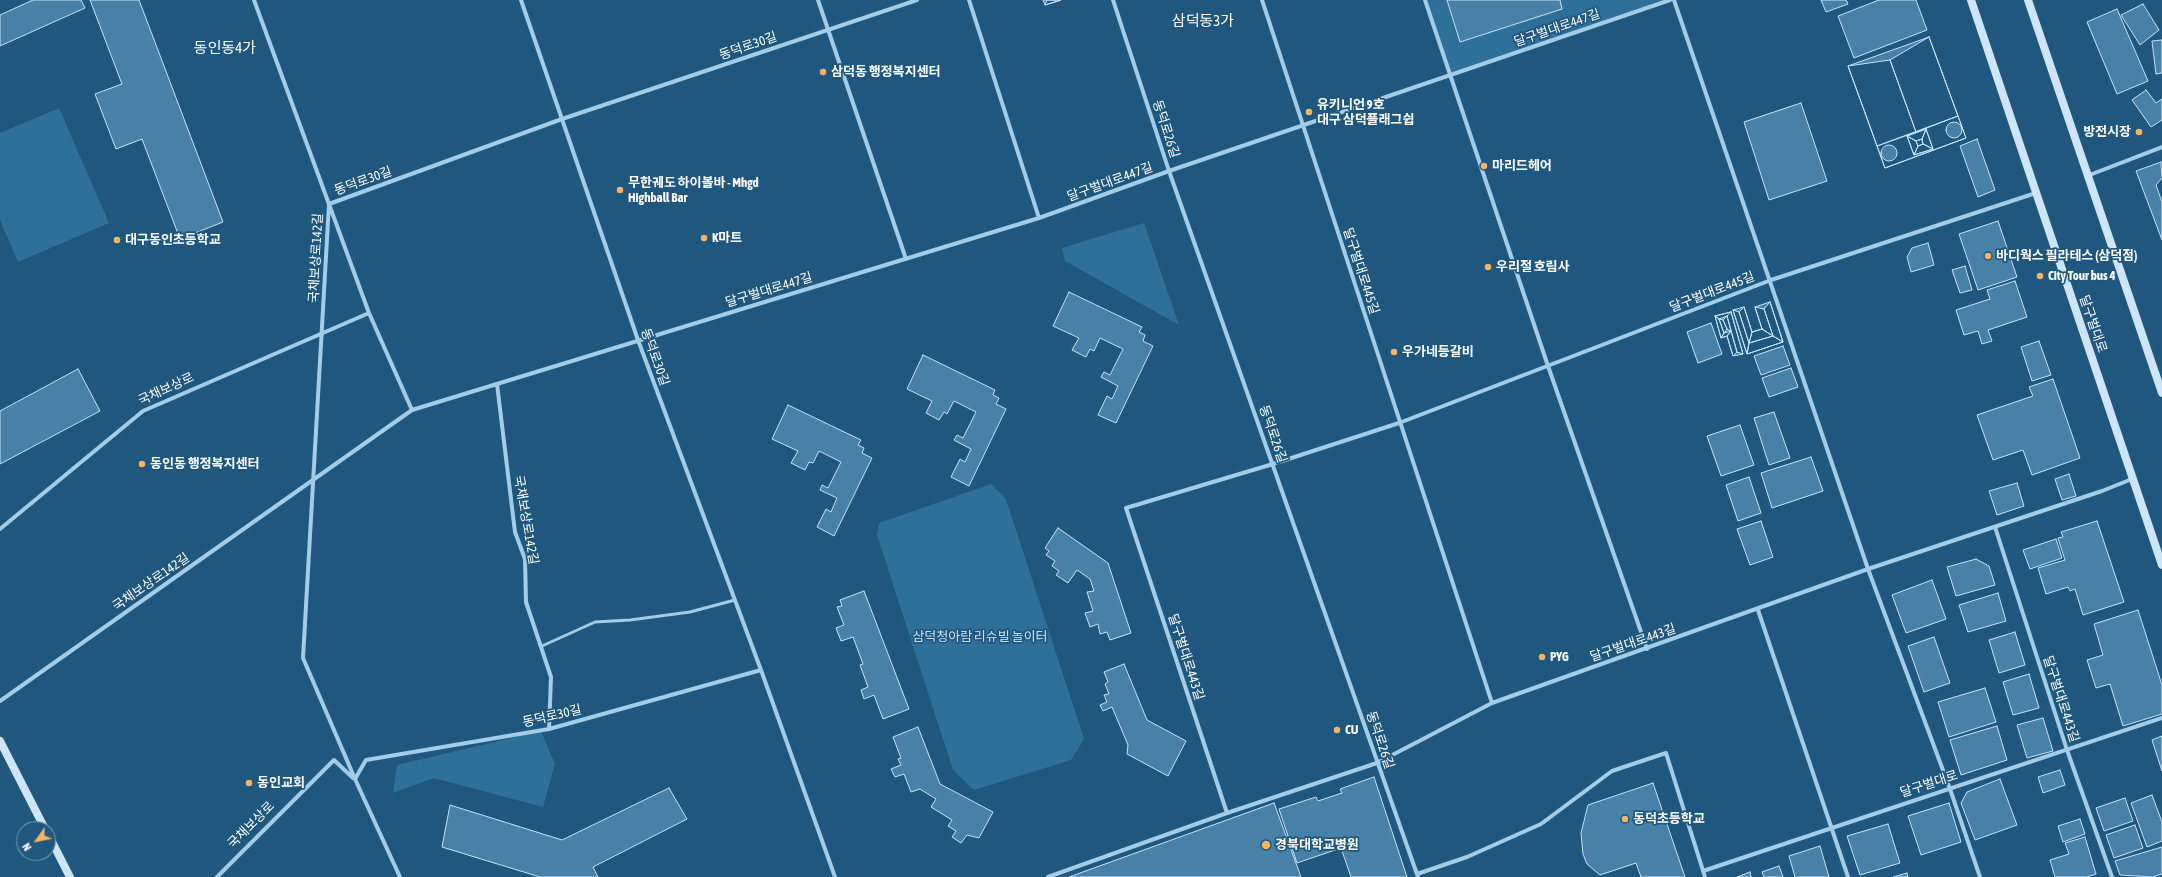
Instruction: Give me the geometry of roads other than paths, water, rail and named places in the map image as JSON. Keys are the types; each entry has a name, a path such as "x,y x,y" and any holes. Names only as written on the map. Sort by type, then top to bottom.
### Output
{"main road":[{"name":"달구벌대로","path":"1971,0 2162,565"},
{"path":"2028,0 2162,393"},
{"path":"0,741 41,821"},
{"path":"56,850 70,877"}],"street":[{"name":"국채보상로142길","path":"254,0 369,313 412,410"},
{"name":"동덕로30길","path":"521,0 638,340 761,670 835,877"},
{"path":"818,0 906,258"},
{"path":"828,30 917,0"},
{"path":"969,0 1039,218"},
{"name":"동덕로26길","path":"1113,0 1169,171 1377,763 1418,875 1467,857 1541,824 1612,771 1666,753 1703,871"},
{"path":"1262,0 1303,126"},
{"path":"1425,0 1548,366 1647,649"},
{"name":"달구벌대로447길","path":"638,340 1039,218 1169,171 1670,0"},
{"path":"1674,0 1771,280 1868,569 1950,789 1980,877"},
{"name":"동덕로30길","path":"329,204 562,119 828,30"},
{"name":"달구벌대로445길","path":"1303,126 1399,423"},
{"path":"2087,176 2162,147"},
{"name":"달구벌대로445길","path":"1126,508 1273,464 1399,423 1771,280 2036,193"},
{"name":"국채보상로142길","path":"329,204 303,658 355,780 400,877"},
{"name":"국채보상로","path":"0,529 143,411 369,313"},
{"name":"국채보상로142길","path":"0,700 412,410 638,340"},
{"name":"국채보상로142길","path":"497,384 516,532 525,560 526,602 542,646 551,677 549,729"},
{"path":"1399,423 1492,703"},
{"name":"달구벌대로443길","path":"1048,877 1227,813 1377,763 1492,703 1758,610 1868,569 2133,479"},
{"name":"달구벌대로443길","path":"1126,508 1227,813"},
{"name":"달구벌대로443길","path":"1995,527 2067,750 2112,877"},
{"path":"1758,610 1848,877"},
{"name":"동덕로30길","path":"355,780 366,760 549,729 761,670"},
{"name":"달구벌대로","path":"1703,871 2162,718"},
{"name":"국채보상로","path":"217,877 334,760 355,780"},
{"path":"1703,871 1705,877"}],"lane":[{"path":"542,646 595,622 630,620 690,612 735,600"}],"place":[{"name":"삼덕동 행정복지센터","path":"823,72"},
{"name":"유키니언 9호 대구 삼덕플래그쉽","path":"1309,112"},
{"name":"방전시장","path":"2139,132"},
{"name":"마리드헤어","path":"1484,166"},
{"name":"무한궤도 하이볼바 - Mhgd Highball Bar","path":"620,190"},
{"name":"K마트","path":"704,238"},
{"name":"대구동인초등학교","path":"117,240"},
{"name":"바디웍스 필라테스 (삼덕점)","path":"1988,256"},
{"name":"우리절 호림사","path":"1488,267"},
{"name":"City Tour bus 4","path":"2040,276"},
{"name":"우가네등갈비","path":"1394,352"},
{"name":"동인동 행정복지센터","path":"142,464"},
{"name":"PYG","path":"1542,657"},
{"name":"CU","path":"1337,730"},
{"name":"동인교회","path":"249,783"},
{"name":"동덕초등학교","path":"1625,819"},
{"name":"경북대학교병원","path":"1266,845"}],"district":[{"name":"삼덕동3가","path":"1203,21"},
{"name":"동인동4가","path":"225,48"}],"park label":[{"name":"삼덕청아람 리슈빌 놀이터","path":"980,637"}]}
